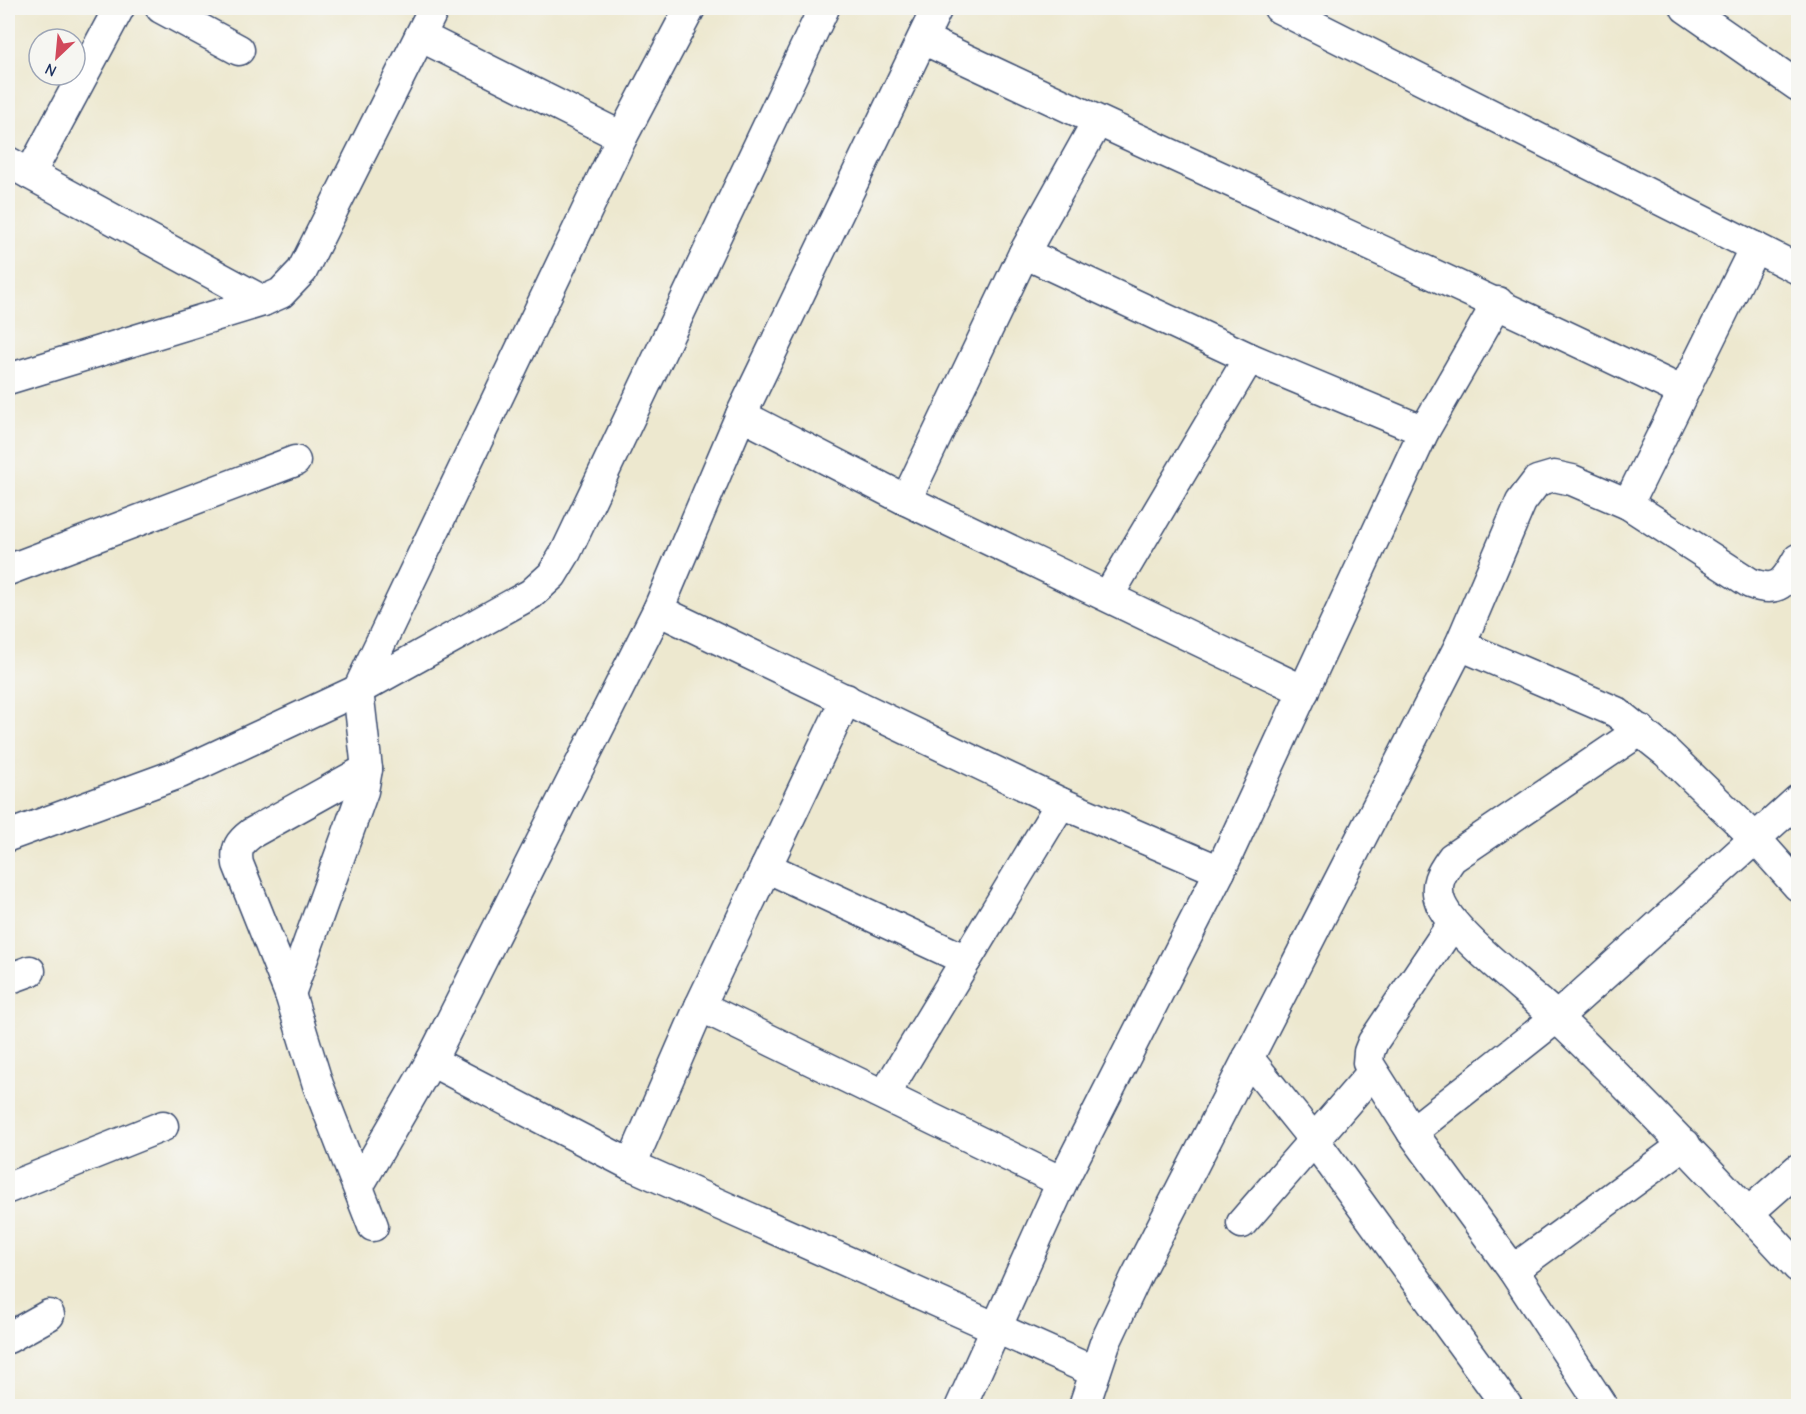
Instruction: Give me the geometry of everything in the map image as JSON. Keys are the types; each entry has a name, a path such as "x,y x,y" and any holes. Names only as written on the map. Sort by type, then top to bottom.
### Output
{"street":[{"path":"119,8 19,168 263,301"},
{"path":"161,8 239,50"},
{"path":"8,380 263,301 281,293 302,271 434,8"},
{"path":"290,994 363,791 367,769 358,690 622,137 690,8"},
{"path":"8,836 180,773 358,690 531,594 552,575 566,552 824,8"},
{"path":"359,1185 431,1061 658,610 741,415 937,8"},
{"path":"1279,8 1798,269"},
{"path":"1686,8 1798,86"},
{"path":"420,36 622,137"},
{"path":"922,39 1097,122 1498,302 1683,392"},
{"path":"906,500 1024,253 1097,122"},
{"path":"1628,504 1755,247"},
{"path":"1024,253 1249,358 1425,431"},
{"path":"962,1407 1062,1182 1220,871 1425,431 1498,302"},
{"path":"1108,596 1249,358"},
{"path":"741,415 906,500 1304,691"},
{"path":"8,570 295,461"},
{"path":"1084,1407 1105,1343 1136,1277 1460,645 1521,502 1537,482 1554,476 1572,480 1628,504 1750,583 1762,588 1775,587 1786,580 1798,559"},
{"path":"658,610 1061,803 1220,871"},
{"path":"1460,645 1616,711 1641,730 1755,838 1798,886"},
{"path":"631,1165 700,1006 846,699"},
{"path":"1641,730 1452,858 1441,873 1437,886 1441,903 1453,923 1556,1018 1685,1144 1798,1267"},
{"path":"367,769 252,833 240,842 236,852 238,864 290,994 318,1085 359,1185 373,1226"},
{"path":"1412,1132 1556,1018 1662,925 1798,800"},
{"path":"885,1095 1061,803"},
{"path":"766,867 966,960"},
{"path":"1453,923 1373,1042 1368,1063 1372,1073 1412,1132 1513,1270 1602,1407"},
{"path":"700,1006 1062,1182"},
{"path":"1248,1058 1314,1140 1507,1407"},
{"path":"431,1061 631,1165 1095,1372"},
{"path":"1242,1223 1372,1073"},
{"path":"8,1188 163,1126"},
{"path":"1513,1270 1685,1144"},
{"path":"1748,1213 1798,1169"},
{"path":"8,1338 49,1315"}]}
